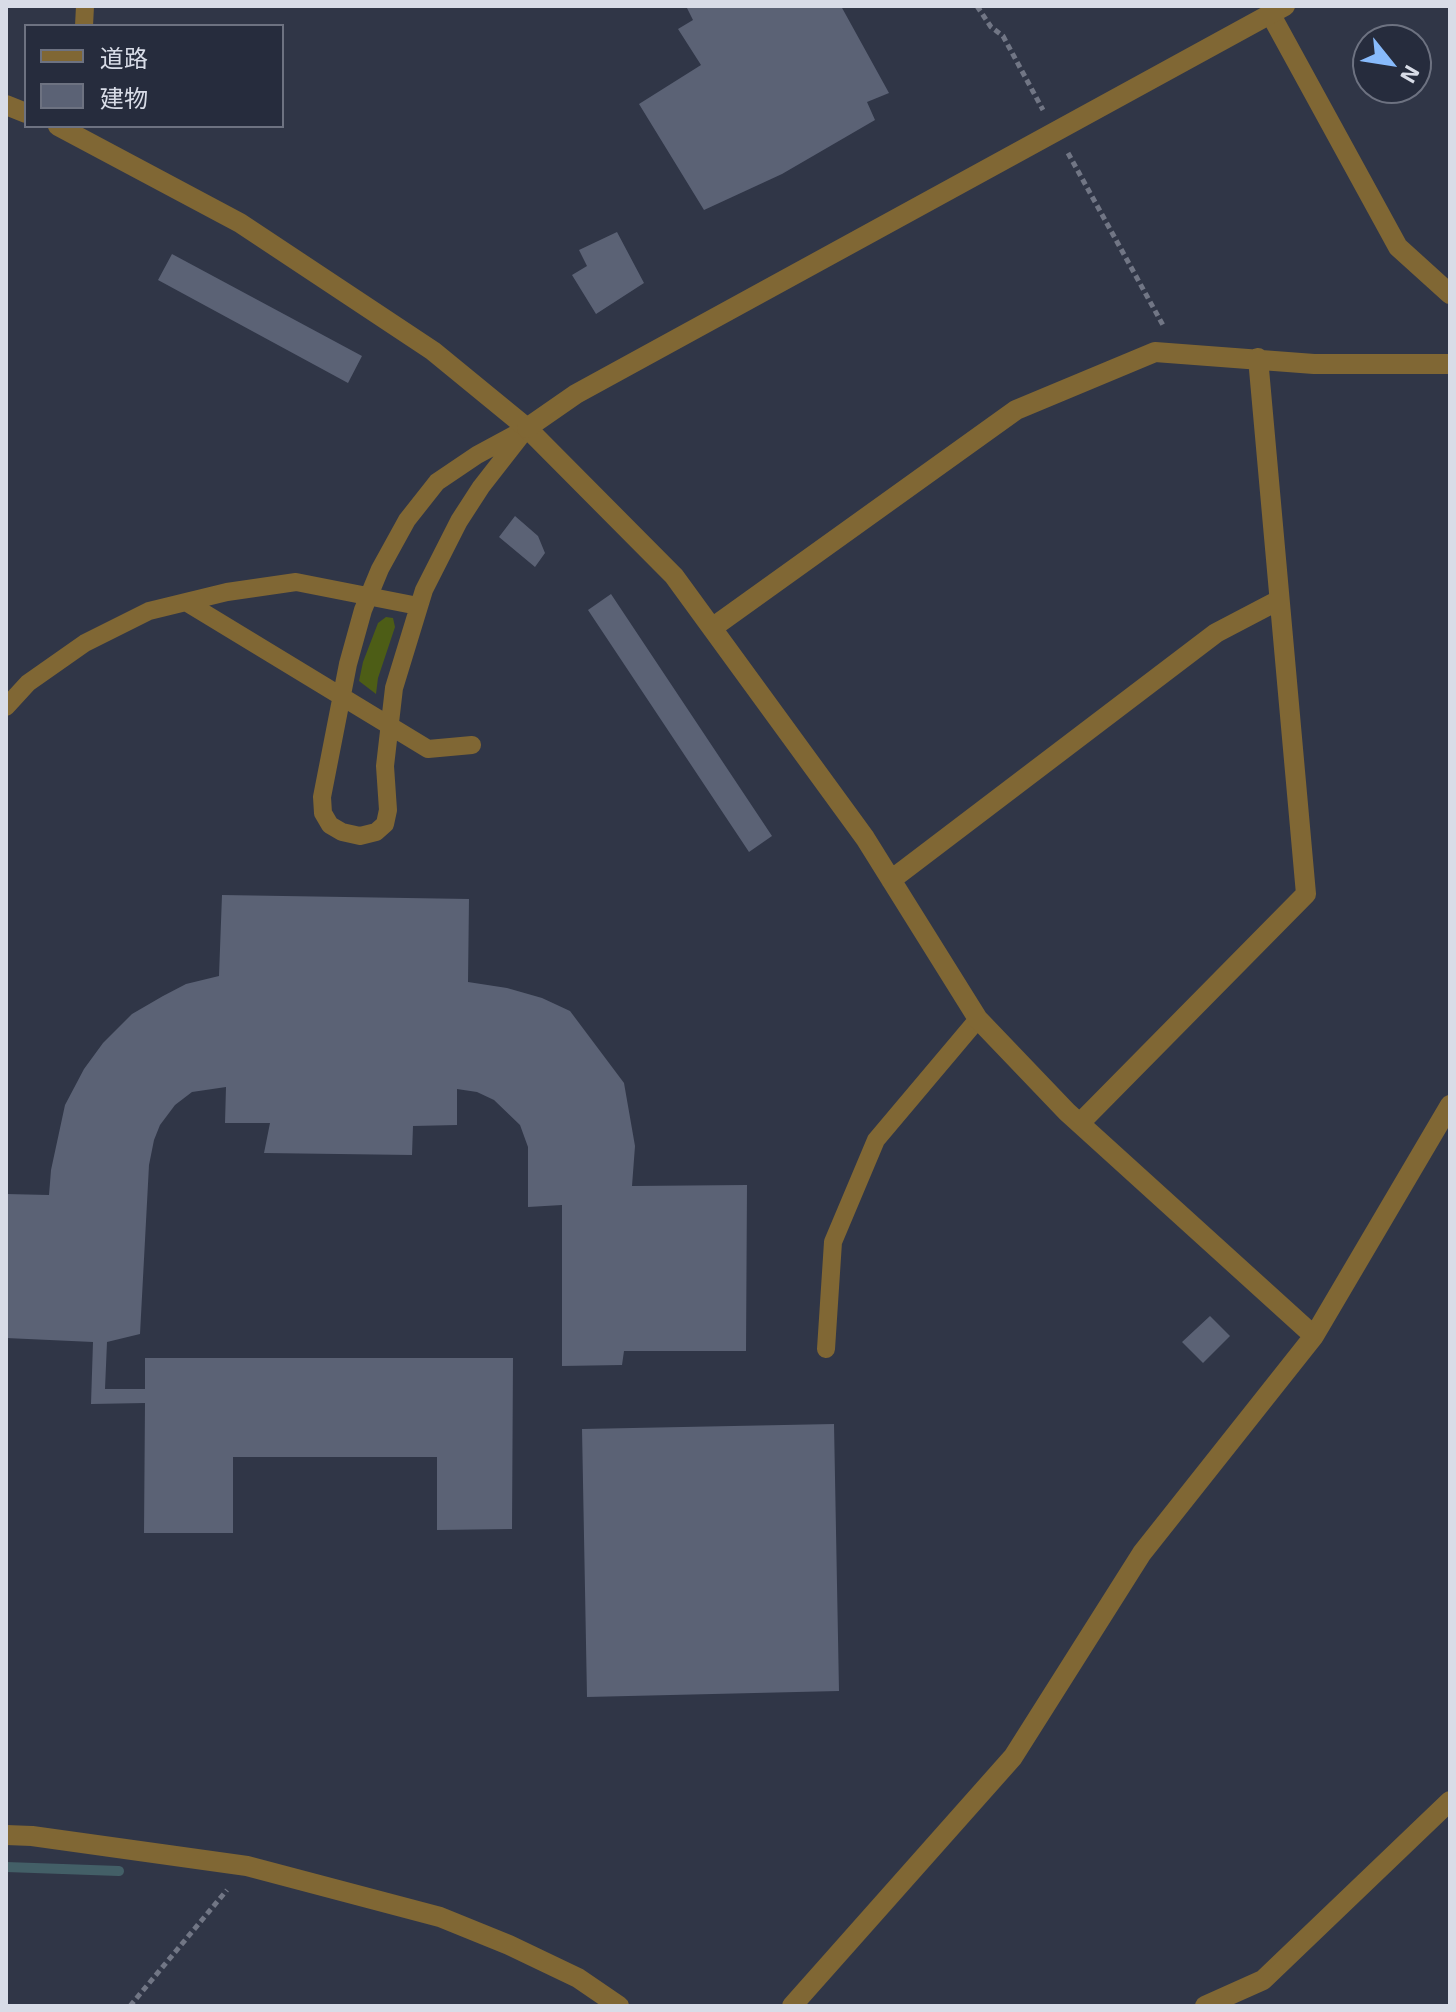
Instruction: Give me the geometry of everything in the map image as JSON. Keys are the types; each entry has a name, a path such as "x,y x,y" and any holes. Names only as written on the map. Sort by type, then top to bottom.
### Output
{"street":[{"path":"527,428 576,394 1278,10 1398,247 1450,294"},
{"path":"68,128 240,223 433,351 527,428 674,576 865,838 978,1019 1080,1123 1314,1336"},
{"path":"712,628 1016,410 1155,352 1314,364 1450,364"},
{"path":"1080,1123 1306,894 1258,358"},
{"path":"891,880 1216,633 1279,600"},
{"path":"792,2006 1013,1757 1142,1553 1314,1336 1450,1105"},
{"path":"1205,2006 1263,1980 1450,1801"},
{"path":"6,1835 247,1866 440,1917 578,1978 619,2006"}],"lane":[{"path":"527,428 459,521 418,606 402,656 388,725 385,766 388,810 385,824 376,832 360,836 342,832 330,825 323,813 322,797 348,664 368,596 380,569 407,520 437,482 477,455 527,428"},
{"path":"6,707 28,683 85,643 149,611 227,592 296,582 418,606"},
{"path":"186,602 428,749 472,745"},
{"path":"826,1349 833,1242 876,1140 978,1019"}],"path":[{"path":"977,6 991,27 1003,36 1165,329 1169,351"},
{"path":"130,2006 247,1866"}],"green space":[{"path":"386,617 393,618 395,627 378,678 376,694 359,681 378,623"}],"building":[{"path":"686,6 841,6 889,93 867,102 875,120 782,174 704,210 639,104 701,65 678,29 693,20"},
{"path":"617,232 644,283 596,314 572,275 587,266 579,250"},
{"path":"172,254 362,356 348,383 158,280"},
{"path":"515,516 538,536 545,553 535,567 499,537"},
{"path":"611,594 772,836 749,852 588,610"},
{"path":"222,895 469,899 468,982 507,988 542,998 570,1011 624,1083 635,1146 632,1186 747,1185 746,1351 624,1351 622,1365 562,1366 562,1205 528,1207 528,1147 520,1125 494,1100 477,1092 457,1089 457,1125 413,1126 412,1155 264,1153 270,1123 225,1123 226,1087 192,1092 175,1105 160,1125 149,1165 140,1334 107,1342 105,1389 145,1389 145,1358 513,1358 512,1529 437,1530 437,1457 233,1457 233,1533 144,1533 145,1403 91,1404 93,1342 6,1338 6,1194 49,1195 51,1170 65,1105 84,1069 103,1043 132,1014 163,996 186,984 219,976"},
{"path":"1210,1316 1230,1336 1203,1363 1182,1342"},
{"path":"834,1424 839,1691 587,1697 582,1429"}],"waterway":[{"path":"6,1867 119,1871"}]}
